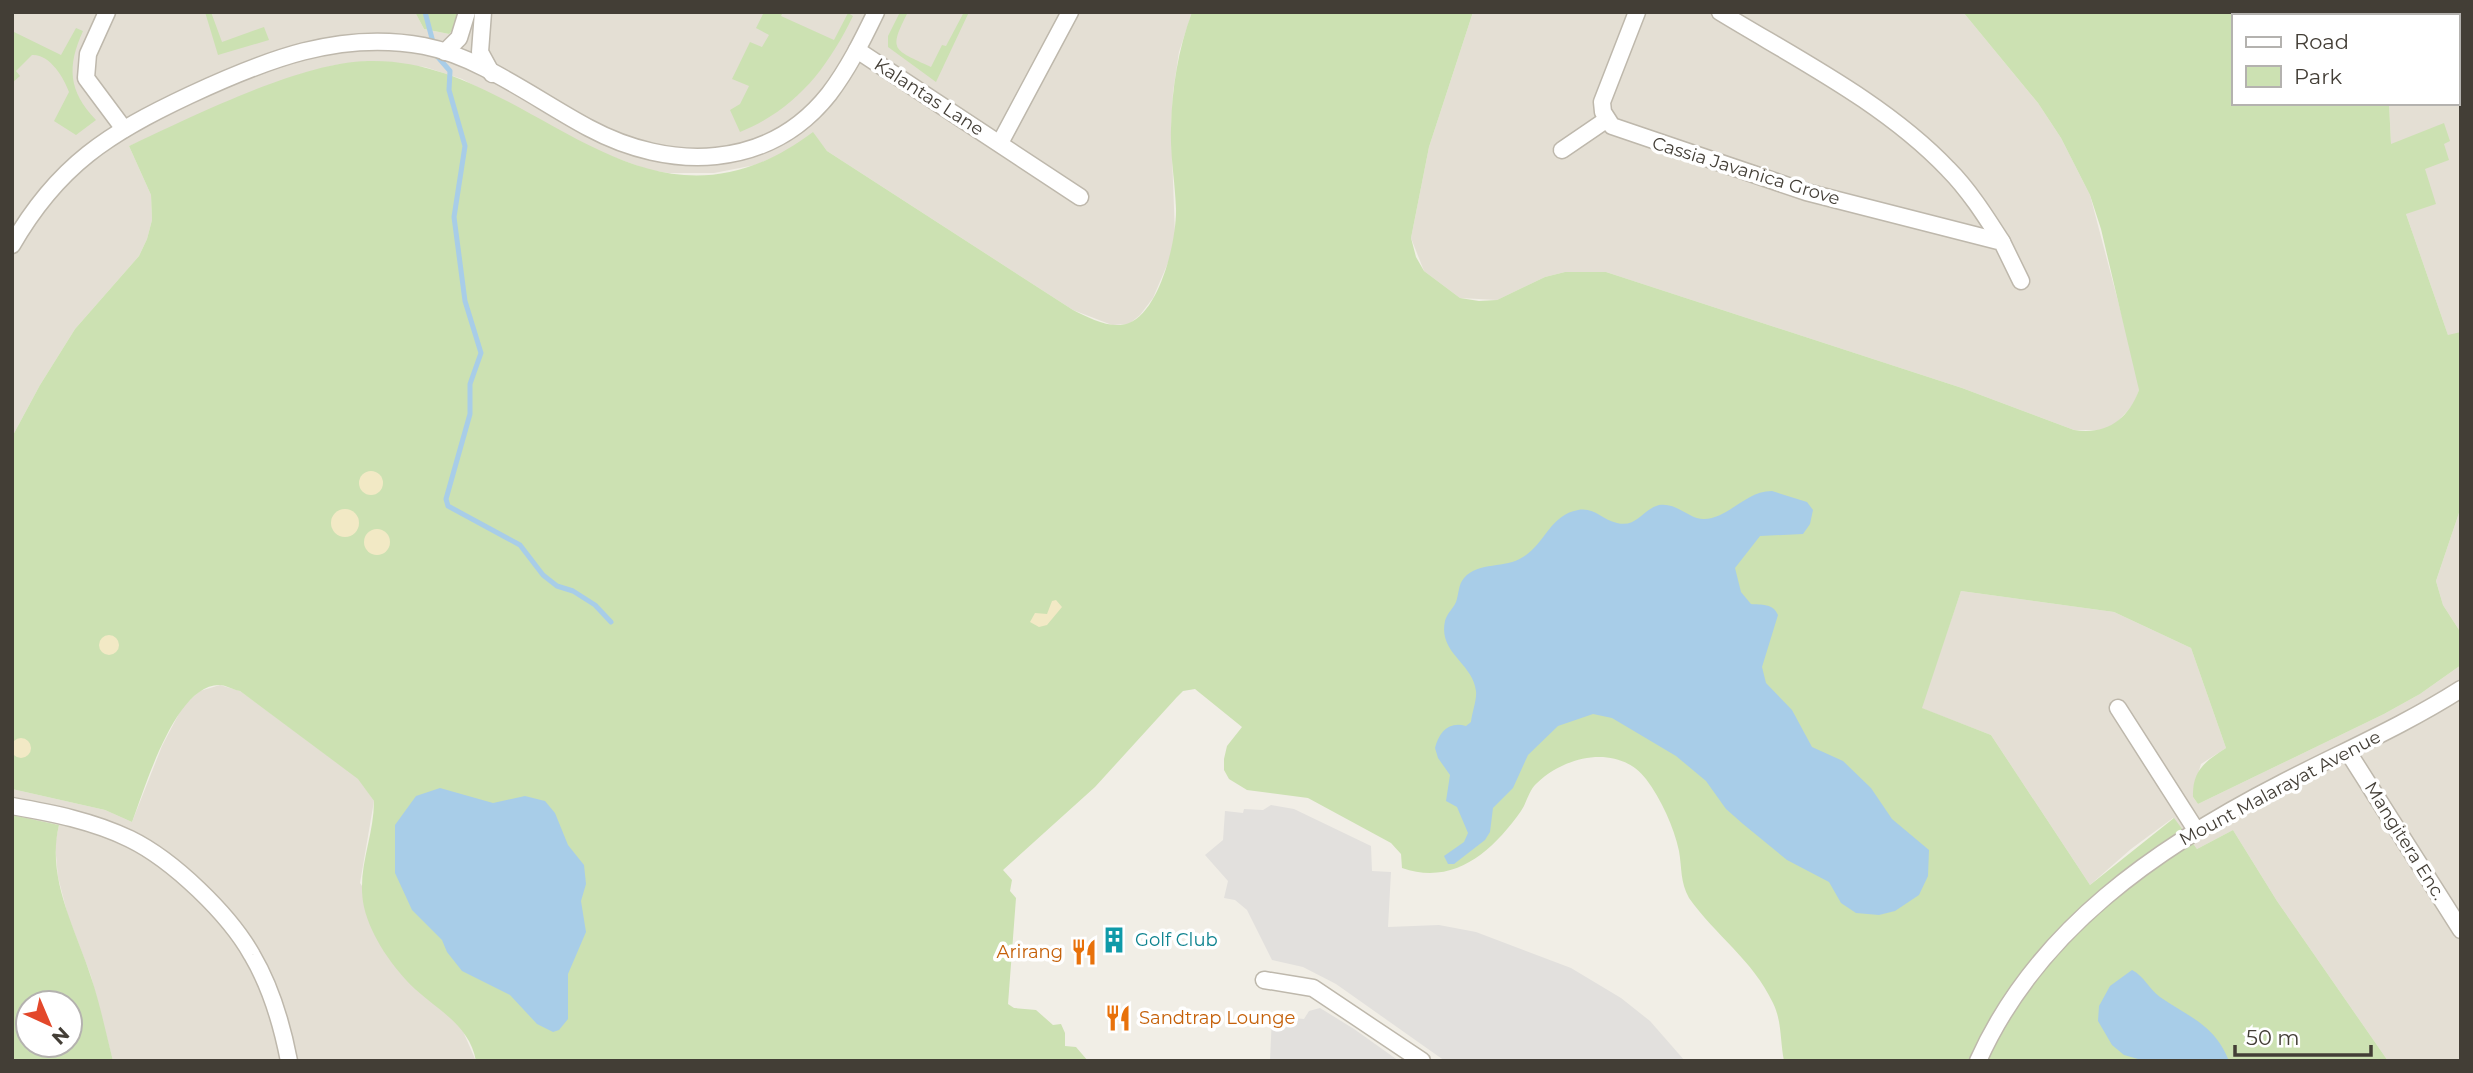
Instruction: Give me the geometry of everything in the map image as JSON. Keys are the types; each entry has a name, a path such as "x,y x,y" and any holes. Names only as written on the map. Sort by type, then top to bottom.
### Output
{"street":[{"path":"107,12 88,54 86,78 124,129"},
{"path":"438,50 459,37 467,12"},
{"path":"483,12 480,52 492,74"},
{"path":"12,245 50,189 84,155 124,129 237,73 306,48 374,41 438,50 492,74 619,143 664,156 713,158 759,147 795,125 827,96 857,50 876,12"},
{"name":"Kalantas Lane","path":"1000,143 1070,12"},
{"path":"1563,150 1606,120 1602,102 1637,12"},
{"path":"1720,12 1794,56 1906,133 1948,168 2002,242 2021,281"},
{"name":"Kalantas Lane","path":"857,50 1080,197"},
{"name":"Cassia Javanica Grove","path":"1606,120 1620,132 1806,192 2002,242"},
{"name":"Mount Malarayat Avenue","path":"1978,1061 2010,1004 2063,937 2126,879 2196,830 2285,781 2348,752 2461,689"},
{"path":"2118,708 2130,732 2196,830"},
{"name":"Mangitera Enc.","path":"2348,752 2461,930"},
{"path":"12,806 94,824 132,840 189,883 233,928 253,956 274,1003 289,1061"},
{"path":"1264,981 1313,988 1422,1061"}],"shaded area":[{"path":"12,12 415,12 424,29 449,34 454,29 458,12 1192,12 1179,52 1173,92 1171,129 1175,235 1170,258 1153,298 1129,324 1112,325 1073,310 827,151 813,133 784,153 755,165 714,173 669,173 649,170 589,148 462,79 425,67 368,61 335,65 298,75 129,146 151,195 152,220 147,239 139,256 75,329 12,437"},
{"path":"1473,12 1963,12 2038,103 2061,138 2090,195 2138,377 2139,390 2134,404 2116,423 2104,430 2074,430 1962,388 1606,272 1565,272 1545,277 1497,300 1460,298 1424,271 1411,238 1429,147"},
{"path":"2361,12 2461,12 2461,385 2448,335 2406,214 2391,144 2389,105 2459,105 2459,14"},
{"path":"2461,507 2461,633 2443,605 2436,581"},
{"path":"1961,591 2114,612 2191,648 2226,748 2201,764 2193,790 2193,797 2198,804 2384,714 2420,694 2461,665 2461,1061 2388,1061 2277,901 2233,830 2197,849 2173,818 2131,849 2090,885 1991,735 1921,708"},
{"path":"220,685 240,691 359,779 374,801 360,883 445,1012 462,1029 476,1061 113,1061 91,976 68,916 58,877 55,844 59,825 12,815 12,789 105,810 132,822 162,746 183,706 200,691"},
{"path":"1271,805 1294,809 1371,846 1372,871 1391,872 1388,927 1439,925 1476,932 1571,968 1621,998 1650,1021 1685,1061 1445,1061 1336,984 1303,967 1272,960 1247,910 1235,900 1224,898 1228,881 1205,855 1223,840 1225,811 1243,813 1244,809 1263,810"},
{"path":"1320,1008 1399,1061 1270,1061 1272,1016 1304,1019 1309,1011"}],"green space":[{"path":"205,12 211,12 222,42 264,27 269,40 218,55"},
{"path":"415,12 458,12 454,29 449,34 424,29"},
{"path":"764,12 783,12 781,16 834,40 848,13 853,16 821,70 808,85 778,112 740,132 730,110 740,104 749,86 732,79 750,42 762,47 769,35 756,28"},
{"path":"900,12 908,12 896,42 898,47 902,52 931,67 964,12 969,12 936,82 888,47 888,36"},
{"path":"1192,12 1473,12 1429,147 1411,238 1416,257 1424,271 1460,298 1497,300 1545,277 1565,272 1606,272 1962,388 2074,430 2086,431 2106,427 2122,417 2129,410 2139,390 2101,229 2090,195 2061,138 2038,103 1963,12 2361,12 2362,14 2232,14 2232,105 2389,105 2391,144 2444,123 2450,141 2444,144 2449,160 2425,169 2436,204 2406,214 2448,335 2461,332 2461,507 2436,581 2443,605 2461,633 2461,665 2420,694 2384,714 2198,804 2193,797 2193,788 2198,773 2207,762 2226,748 2191,648 2114,612 1961,591 1922,708 1991,735 2090,885 2174,818 2197,849 2233,830 2277,901 2388,1061 1784,1061 1773,1003 1755,974 1689,898 1684,886 1677,842 1662,804 1646,779 1634,768 1607,757 1576,760 1562,766 1534,786 1510,826 1484,852 1455,869 1421,872 1402,868 1401,854 1391,843 1308,798 1247,790 1229,779 1224,770 1227,746 1242,727 1195,689 1183,691 1095,787 1003,870 1012,880 1010,891 1016,898 1008,1004 1014,1008 1036,1010 1053,1025 1061,1024 1065,1033 1065,1046 1076,1047 1088,1061 476,1061 473,1049 460,1028 415,989 391,962 377,941 367,918 362,880 374,801 358,779 240,691 224,686 203,689 176,719 154,764 132,822 105,810 12,789 12,437 75,329 139,256 147,239 152,220 151,195 129,146 279,81 341,64 368,61 427,68 482,88 586,144 638,166 693,175 750,166 813,132 827,151 1073,310 1101,322 1122,325 1140,316 1150,304 1165,272 1174,237 1176,208 1171,138 1173,98 1179,55"},
{"path":"76,28 83,31 74,56 75,88 96,120 76,135 54,121 69,92 60,74 45,58 32,55 16,71 20,76 12,83 12,31 61,55"},
{"path":"12,815 59,825 56,864 59,883 94,987 113,1061 12,1061"}],"sand":[{"path":"371,471 380,474 383,483 380,492 371,495 362,492 359,483 362,474"},
{"path":"345,509 355,513 359,523 355,533 345,537 335,533 331,523 335,513"},
{"path":"377,529 386,533 390,542 386,551 377,555 368,551 364,542 368,533"},
{"path":"1056,600 1062,607 1047,625 1039,627 1030,622 1035,613 1047,614 1052,601"},
{"path":"109,635 116,638 119,645 116,652 109,655 102,652 99,645 102,638"},
{"path":"21,738 28,741 31,748 28,755 21,758 14,755 11,748 14,741"}],"water":[{"path":"1772,491 1807,502 1813,510 1810,524 1803,534 1760,536 1735,568 1741,592 1751,604 1770,607 1778,615 1762,667 1766,683 1792,710 1812,747 1843,761 1871,788 1892,819 1929,850 1928,876 1919,895 1895,911 1879,915 1856,913 1841,903 1829,882 1787,860 1743,824 1726,809 1706,781 1676,756 1612,718 1593,714 1558,726 1528,755 1513,788 1493,808 1490,832 1485,840 1454,864 1448,864 1444,856 1464,842 1468,833 1457,807 1446,801 1450,775 1438,758 1435,748 1446,729 1455,725 1466,726 1471,722 1475,702 1474,681 1446,642 1444,632 1446,618 1456,602 1464,578 1477,569 1516,561 1523,557 1561,518 1578,510 1589,510 1624,524 1635,521 1653,507 1665,505 1704,519 1722,514 1754,495"},
{"path":"440,788 493,803 525,796 545,801 555,813 568,845 584,865 586,884 581,901 586,932 568,974 568,1019 559,1030 553,1032 537,1024 510,995 462,971 447,952 442,940 412,910 395,873 395,825 416,796"},
{"path":"2132,970 2160,997 2209,1030 2229,1061 2145,1061 2124,1055 2112,1045 2098,1021 2099,1006 2110,986"}],"waterway":[{"path":"425,12 434,46"},
{"path":"437,56 450,71 449,90 465,146 454,217 465,301 481,353 470,384 470,414 446,499 448,506 520,545 543,575 557,586 573,591 595,605 611,622"}],"place":[{"name":"Golf Club","path":"1114,940"},
{"name":"Arirang","path":"1084,952"},
{"name":"Sandtrap Lounge","path":"1118,1018"}]}
